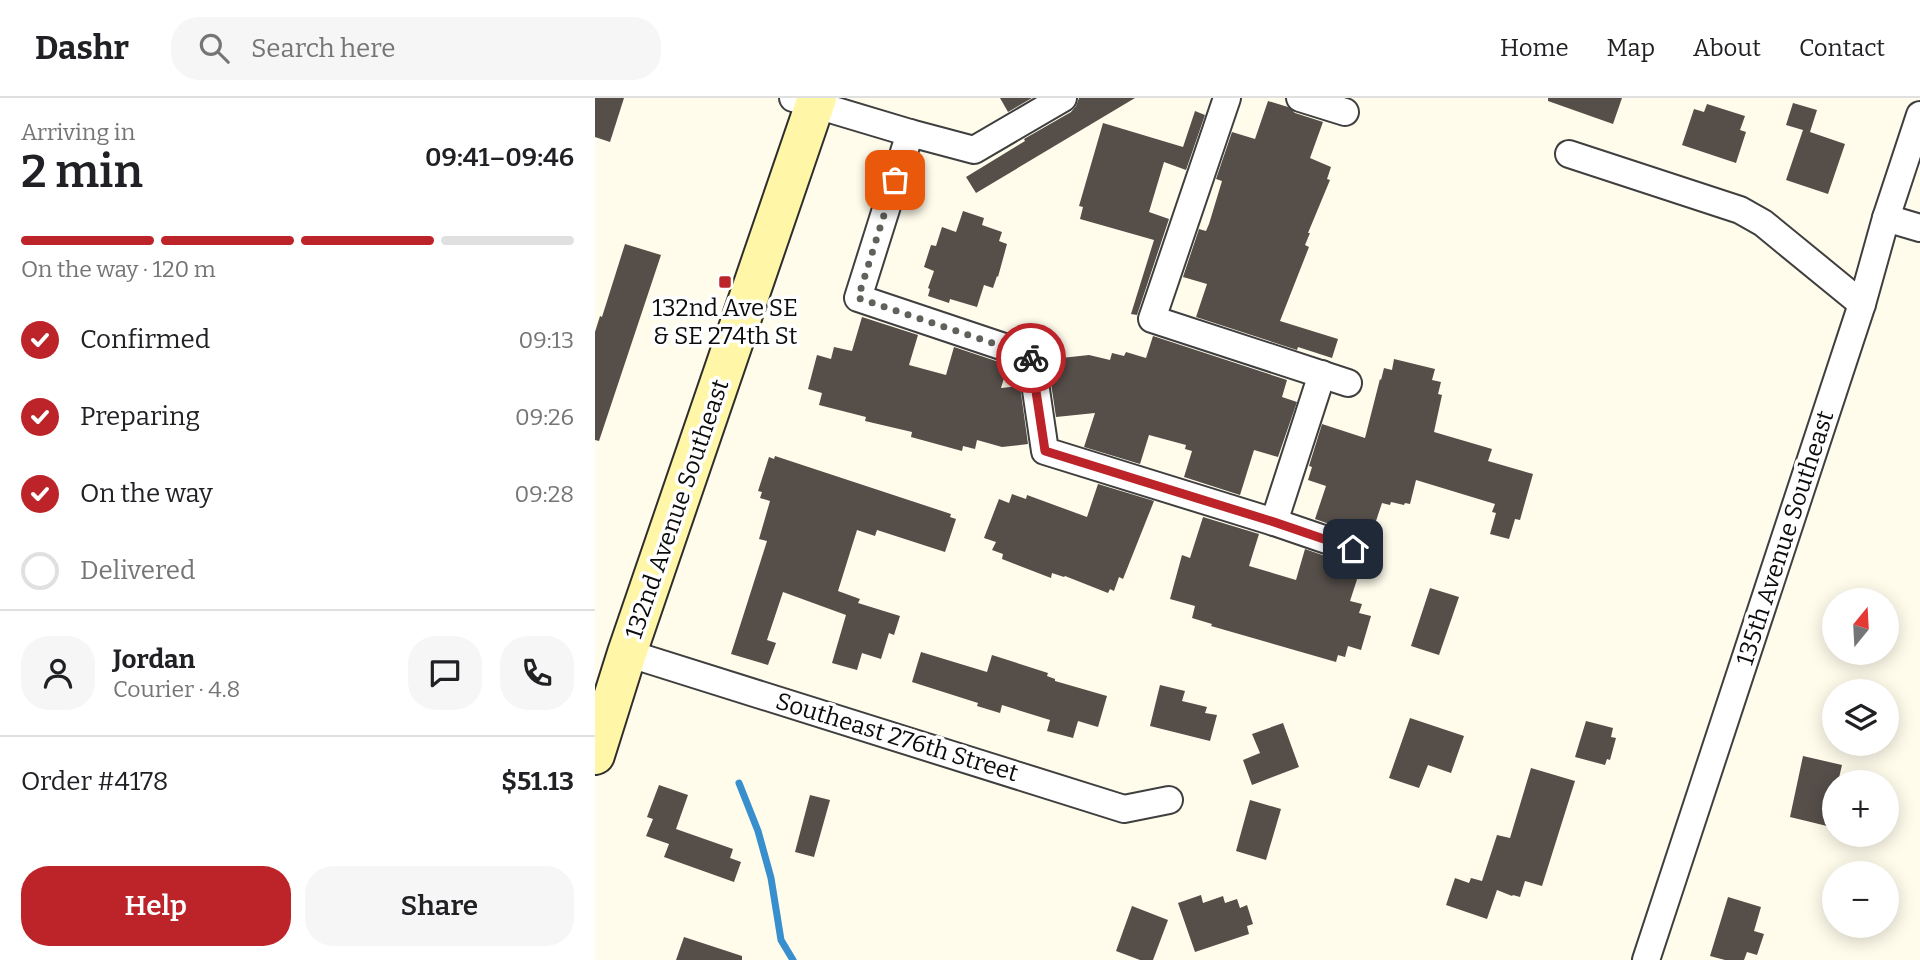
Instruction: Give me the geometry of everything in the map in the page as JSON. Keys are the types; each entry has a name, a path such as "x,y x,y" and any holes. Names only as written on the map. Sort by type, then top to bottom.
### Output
{"main road":[{"name":"132nd Avenue Southeast","path":"595,755 808,100"}],"street":[{"name":"132nd Avenue Southeast","path":"808,100 910,133 974,150 1063,98"},
{"path":"1227,98 1152,319 1348,383"},
{"path":"1300,98 1345,112"},
{"name":"135th Avenue Southeast","path":"1646,960 1862,304 1886,218 1920,115"},
{"path":"910,133 858,298 1031,356 1045,451 1353,549"},
{"path":"1569,154 1740,210 1763,223 1862,304"},
{"path":"1886,218 1920,228"},
{"path":"1274,522 1322,374"},
{"name":"Southeast 276th Street","path":"628,653 1124,809 1169,800"}],"building":[{"path":"595,98 624,98 610,142 595,137"},
{"path":"1000,98 1032,98 1008,112"},
{"path":"1079,98 1135,98 976,193 966,177 1071,112"},
{"path":"1548,98 1622,98 1613,124 1548,101"},
{"path":"1268,101 1323,122 1310,158 1331,167 1327,179 1330,180 1308,233 1305,245 1309,247 1280,321 1338,339 1332,358 1298,347 1297,350 1196,317 1207,284 1183,277 1199,229 1206,231 1209,224 1222,181 1216,179 1232,132 1255,139"},
{"path":"1793,103 1817,110 1810,132 1845,144 1828,194 1786,180 1803,130 1786,125"},
{"path":"1707,104 1745,116 1740,130 1746,132 1736,163 1682,145 1694,109 1704,112"},
{"path":"1195,111 1205,115 1186,170 1164,162 1149,212 1169,219 1137,315 1131,314 1154,240 1080,219 1083,207 1079,206 1103,123 1183,147"},
{"path":"963,211 984,218 982,225 1002,232 999,241 1007,244 993,288 984,285 977,307 950,299 949,303 928,296 934,271 924,267 931,245 936,246 942,227 956,232"},
{"path":"625,244 661,255 599,441 595,440 595,332"},
{"path":"862,317 918,335 909,365 946,375 954,347 1008,365 1001,388 1020,386 1028,444 1002,447 977,440 975,449 963,446 962,451 911,437 912,432 865,421 866,417 819,405 822,393 808,389 817,355 831,359 834,347 852,351"},
{"path":"1153,336 1287,380 1282,397 1297,402 1278,457 1254,450 1240,495 1184,477 1192,451 1185,449 1186,445 1149,435 1140,464 1084,447 1095,413 1056,417 1051,383 1055,382 1052,359 1089,355 1110,360 1112,353 1124,356 1126,352 1146,358"},
{"path":"1394,359 1435,369 1432,380 1441,382 1438,394 1442,395 1434,432 1492,449 1488,461 1533,474 1520,520 1515,519 1509,539 1490,534 1496,513 1492,512 1495,504 1416,480 1410,504 1382,503 1368,545 1358,534 1315,519 1326,486 1308,480 1312,467 1309,466 1322,424 1365,438 1384,368 1392,370"},
{"path":"775,456 951,514 950,517 956,519 945,552 877,530 875,536 857,530 838,591 860,599 858,603 900,616 894,635 889,633 881,659 862,653 857,670 832,663 846,615 783,592 767,640 776,643 768,665 731,654 767,541 759,539 770,501 760,498 762,492 758,491 769,457 774,459"},
{"path":"1098,484 1154,501 1123,579 1119,577 1114,591 1110,589 1108,593 1052,573 1051,578 1002,559 1003,554 992,550 996,542 984,538 999,499 1009,503 1012,494 1026,499 1027,495 1087,517"},
{"path":"1203,517 1259,534 1249,566 1296,580 1305,549 1348,564 1363,561 1350,601 1362,604 1359,613 1371,616 1361,650 1348,646 1345,657 1338,655 1336,662 1192,618 1195,606 1170,599 1182,555 1190,558"},
{"path":"1430,588 1459,597 1439,655 1411,646"},
{"path":"921,652 987,672 992,655 1048,673 1047,676 1055,681 1107,696 1098,727 1078,721 1073,738 1047,731 1050,720 1002,705 1000,713 977,706 978,703 912,682"},
{"path":"1160,685 1185,691 1182,701 1207,707 1205,713 1217,715 1210,741 1150,726"},
{"path":"1410,718 1464,736 1451,773 1428,765 1419,788 1389,778"},
{"path":"1586,721 1613,728 1611,737 1616,738 1610,760 1607,759 1605,765 1575,757"},
{"path":"1283,723 1299,767 1252,785 1243,760 1260,753 1252,734"},
{"path":"1803,756 1842,765 1841,770 1822,770 1822,825 1790,817"},
{"path":"1531,768 1575,781 1542,886 1525,881 1520,897 1497,890 1487,919 1446,905 1455,878 1469,883 1471,878 1482,881 1497,835 1510,838"},
{"path":"659,785 688,795 676,829 733,849 730,858 741,862 734,882 664,857 669,844 646,836 653,819 647,817"},
{"path":"810,795 830,800 814,857 795,852"},
{"path":"1250,800 1281,809 1266,860 1236,851"},
{"path":"1201,895 1203,903 1223,896 1225,903 1237,899 1240,908 1247,905 1253,924 1247,926 1249,934 1195,952 1178,903"},
{"path":"1728,897 1761,907 1754,931 1764,934 1757,955 1747,952 1744,960 1725,960 1710,956"},
{"path":"1132,906 1168,920 1153,960 1140,960 1116,951"},
{"path":"684,937 742,956 742,960 676,960"}],"waterway":[{"path":"739,783 758,831 771,878 781,940 793,960"}],"way so far":[{"path":"895,180 858,298 1031,358"}],"place":[{"name":"132nd Ave SE & SE 274th St","path":"725,282"}],"route":[{"path":"1031,358 1045,451 1353,549"}]}
